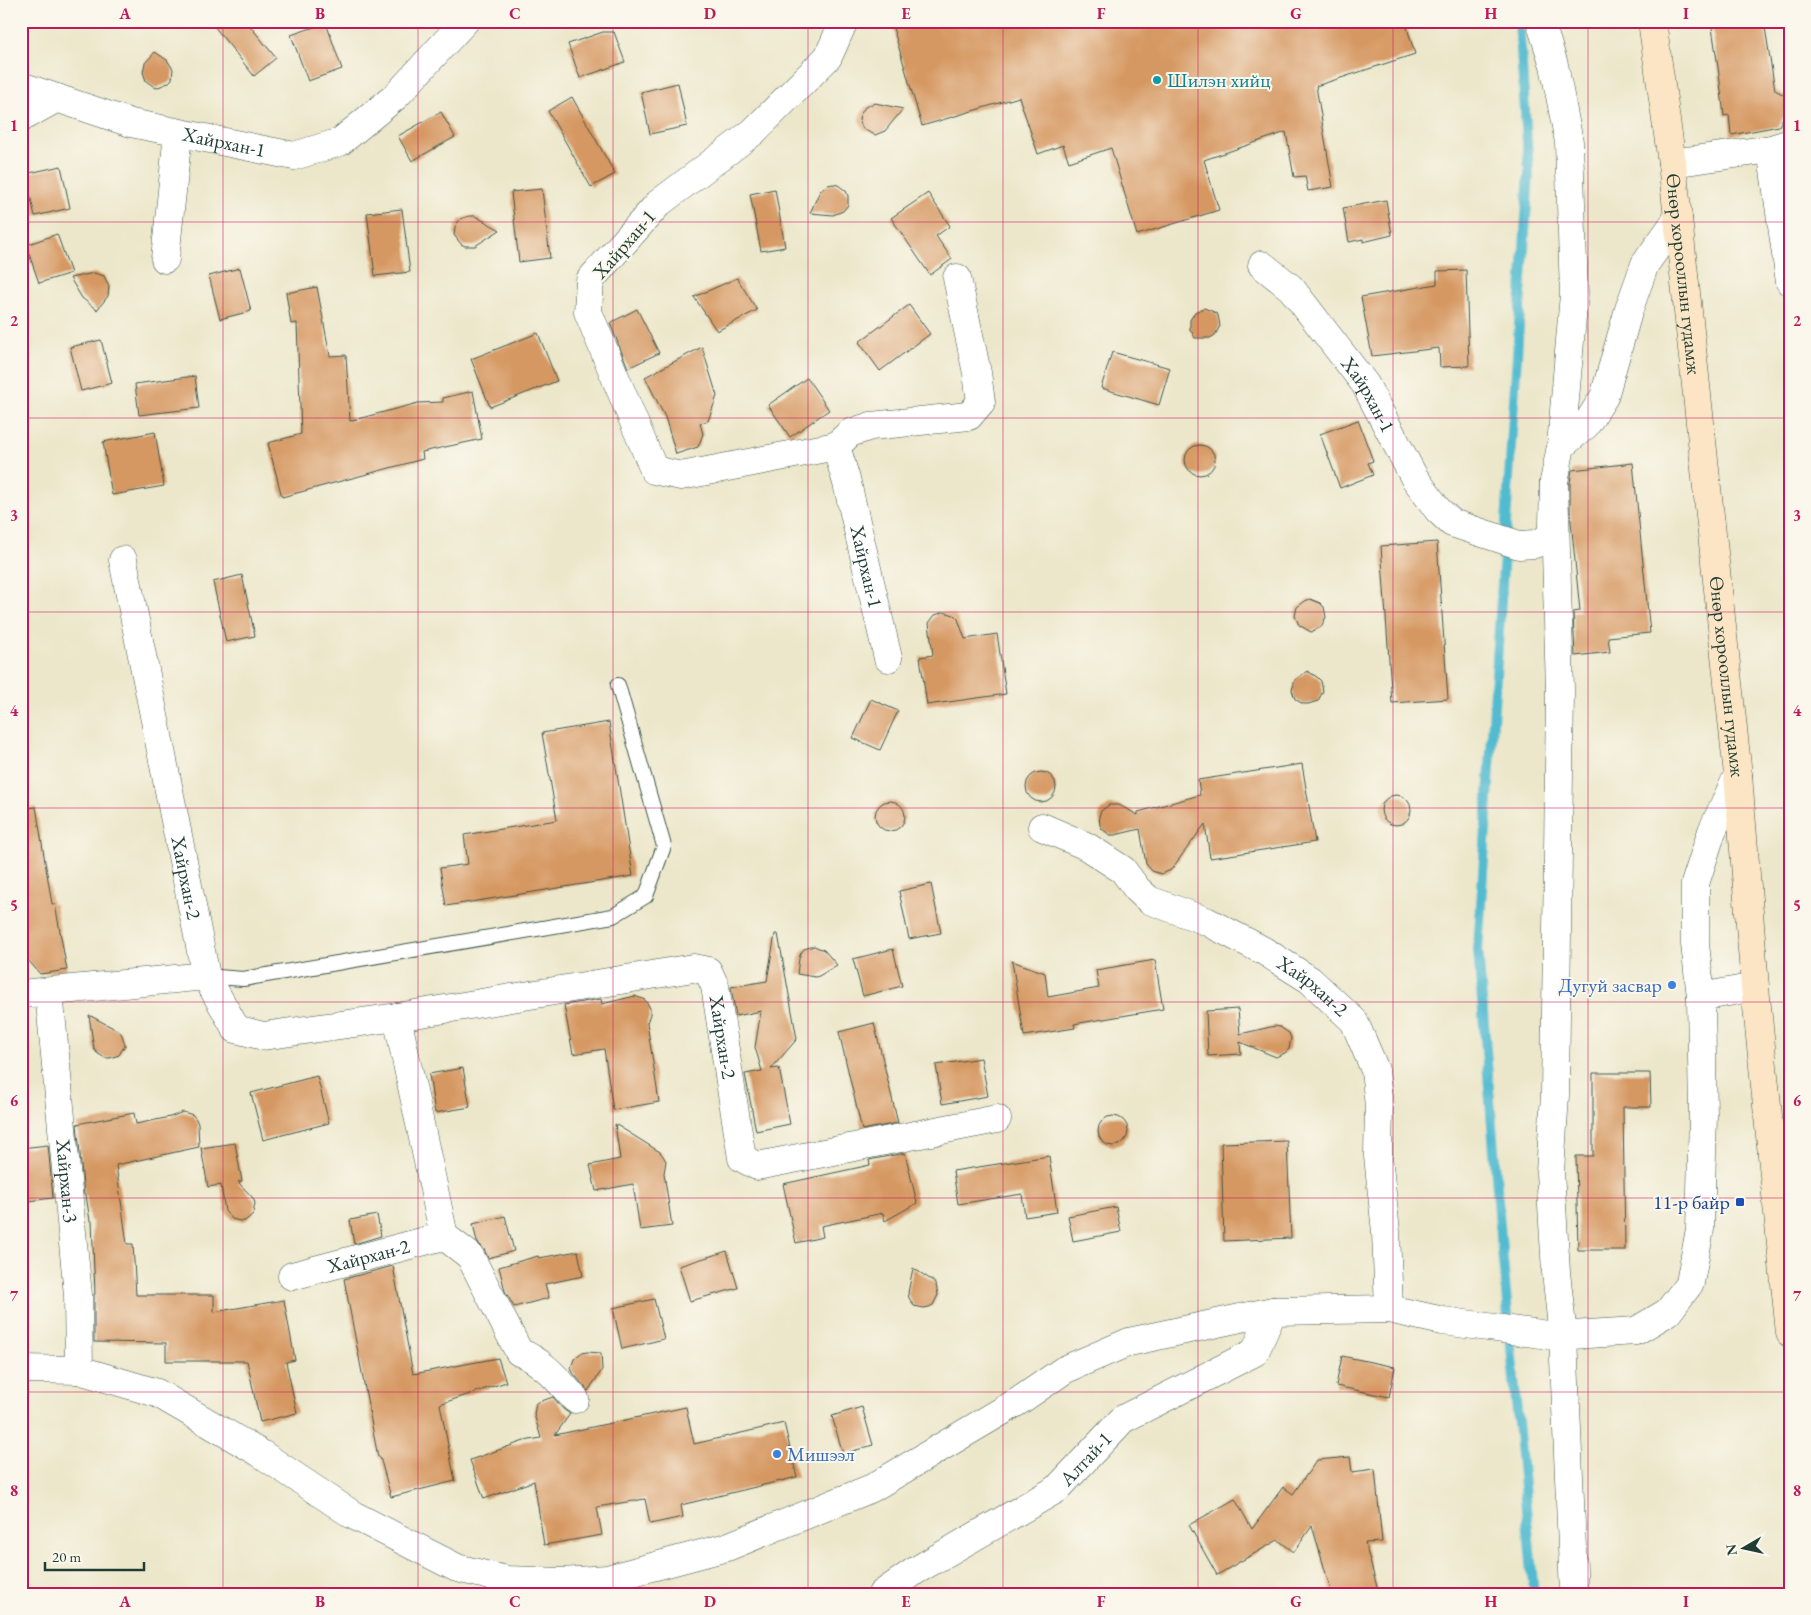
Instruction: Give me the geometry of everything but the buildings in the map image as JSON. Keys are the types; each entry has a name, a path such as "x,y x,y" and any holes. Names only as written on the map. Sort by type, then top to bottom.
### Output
{"main road":[{"name":"Өнөр хорооллын гудамж","path":"1652,21 1672,164 1738,775 1756,986 1790,1332"}],"street":[{"name":"Хайрхан-1","path":"21,86 131,123 294,156 340,142 396,96 465,21"},
{"name":"Хайрхан-1","path":"844,21 828,57 753,132 659,203 590,280 588,312 654,470 681,476 836,446 850,433 871,426 969,416 981,402 977,373 957,278"},
{"path":"1540,21 1554,65 1569,142 1574,294 1562,446 1554,482 1560,690 1555,1095 1550,1172 1574,1594"},
{"path":"21,118 57,98"},
{"path":"164,259 178,133"},
{"path":"1672,164 1780,146 1790,282"},
{"path":"1562,446 1586,425 1604,397 1629,309 1645,264 1678,218"},
{"name":"Хайрхан-1","path":"1262,265 1291,288 1365,384 1414,477 1438,510 1452,523 1519,545 1535,544 1549,538 1553,525 1554,482"},
{"name":"Хайрхан-1","path":"836,446 847,483 888,658"},
{"name":"Хайрхан-2","path":"123,560 206,976 236,1029 263,1036 397,1017 693,968 708,971 715,986 742,1158 757,1166 997,1119"},
{"path":"27,1375 79,1370 157,1393 260,1452 353,1515 458,1568 507,1580 562,1582 607,1579 727,1547 872,1488 1019,1402 1064,1370 1129,1342 1273,1311 1389,1309 1443,1321 1560,1336 1636,1331 1668,1312 1690,1283 1700,1229 1703,1115 1701,997 1695,944 1695,884 1712,831 1738,775"},
{"name":"Хайрхан-2","path":"1042,827 1086,846 1123,870 1137,889 1149,900 1206,921 1264,951 1310,980 1354,1021 1374,1070 1379,1106 1378,1156 1386,1232 1389,1309"},
{"path":"21,994 206,976"},
{"path":"1701,997 1756,986"},
{"name":"Хайрхан-3","path":"49,992 78,1295 79,1370"},
{"path":"397,1017 444,1236 470,1256 519,1352 532,1357 550,1370 575,1399"},
{"name":"Хайрхан-2","path":"292,1276 444,1236"},
{"name":"Алтай-1","path":"882,1594 915,1571 1058,1489 1123,1419 1255,1352 1273,1311"}],"lane":[{"path":"206,976 243,979 613,916 646,896 664,846 618,685"}],"waterway":[{"path":"1519,21 1529,172 1478,950 1502,1250 1534,1594"}],"place":[{"name":"Шилэн хийц","path":"1157,80"},
{"name":"Дугуй засвар","path":"1672,985"},
{"name":"11-р байр","path":"1740,1202"},
{"name":"Мишээл","path":"777,1454"}]}
